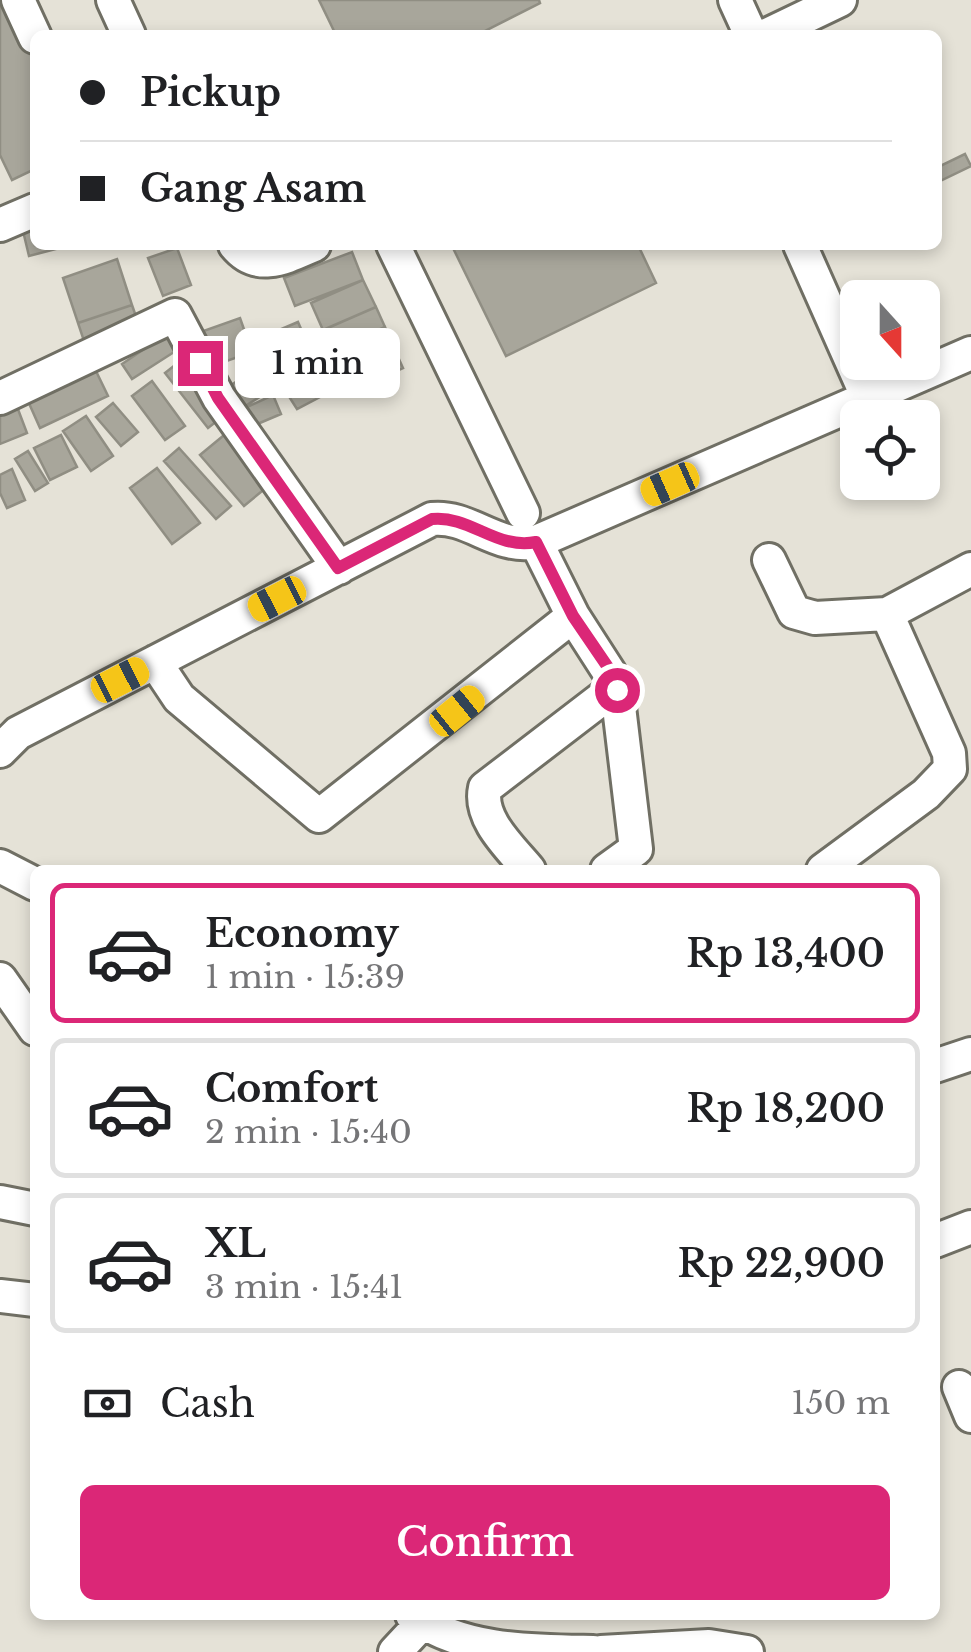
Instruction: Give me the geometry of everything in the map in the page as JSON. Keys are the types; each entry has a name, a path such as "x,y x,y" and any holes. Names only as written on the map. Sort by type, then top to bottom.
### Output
{"street":[{"path":"18,0 32,30"},
{"path":"113,0 127,30"},
{"path":"735,0 749,30"},
{"path":"777,30 840,0"},
{"path":"0,225 30,212"},
{"path":"239,250 244,256 268,262 300,250"},
{"path":"395,250 573,616 618,682 636,849 615,865"},
{"path":"802,250 864,387"},
{"path":"0,398 175,315 218,398 338,568"},
{"path":"6,733 155,662 432,519 449,519 505,543 530,528 971,353"},
{"path":"769,560 794,612 815,618 887,614 971,570"},
{"path":"829,865 926,794 950,769 949,754 887,614"},
{"path":"155,662 179,698 319,816 573,616"},
{"path":"526,865 495,828 483,800 485,788 617,690"},
{"path":"0,866 30,881"},
{"path":"0,979 30,1022"},
{"path":"940,1064 971,1054"},
{"path":"0,1202 30,1207"},
{"path":"940,1239 971,1227"},
{"path":"0,1296 30,1299"},
{"path":"395,1652 424,1630 489,1645 593,1652"},
{"path":"601,1652 709,1646 747,1652"}],"building":[{"path":"0,0 7,0 30,47 30,171 12,180 0,155"},
{"path":"319,0 540,3 487,30 334,30"},
{"path":"965,154 971,166 942,180 942,165"},
{"path":"30,229 30,250 52,250 29,256 23,231"},
{"path":"178,250 191,285 163,296 148,258"},
{"path":"454,250 640,250 656,283 506,356"},
{"path":"352,252 363,280 295,306 284,278"},
{"path":"117,259 132,305 78,323 63,278"},
{"path":"363,280 376,307 323,330 311,303"},
{"path":"132,305 140,328 86,347 78,323"},
{"path":"376,307 385,327 333,350 323,330"},
{"path":"240,318 252,352 207,368 195,334"},
{"path":"298,322 309,347 269,365 258,339"},
{"path":"385,327 394,348 343,372 333,350"},
{"path":"174,329 185,345 132,379 122,364"},
{"path":"394,348 403,368 351,391 343,372"},
{"path":"184,358 227,413 208,428 165,373"},
{"path":"313,362 319,376 282,394 275,379"},
{"path":"95,369 108,396 40,428 28,401"},
{"path":"252,372 266,393 242,408 228,387"},
{"path":"152,381 185,426 165,440 132,396"},
{"path":"312,382 320,397 297,409 288,395"},
{"path":"273,395 281,414 255,425 247,407"},
{"path":"113,403 138,432 121,446 96,417"},
{"path":"16,404 27,433 0,444 0,410"},
{"path":"86,416 113,456 91,471 63,431"},
{"path":"229,431 273,482 244,506 200,455"},
{"path":"61,435 77,467 50,480 34,448"},
{"path":"179,448 231,506 216,519 164,461"},
{"path":"28,451 48,483 35,491 15,459"},
{"path":"157,468 200,523 172,544 130,488"},
{"path":"12,469 25,500 7,508 0,493 0,475"}],"route":[{"path":"200,363 218,398 238,421 338,568 432,519 449,519 505,543 536,542 573,616 618,682 617,690"}]}
